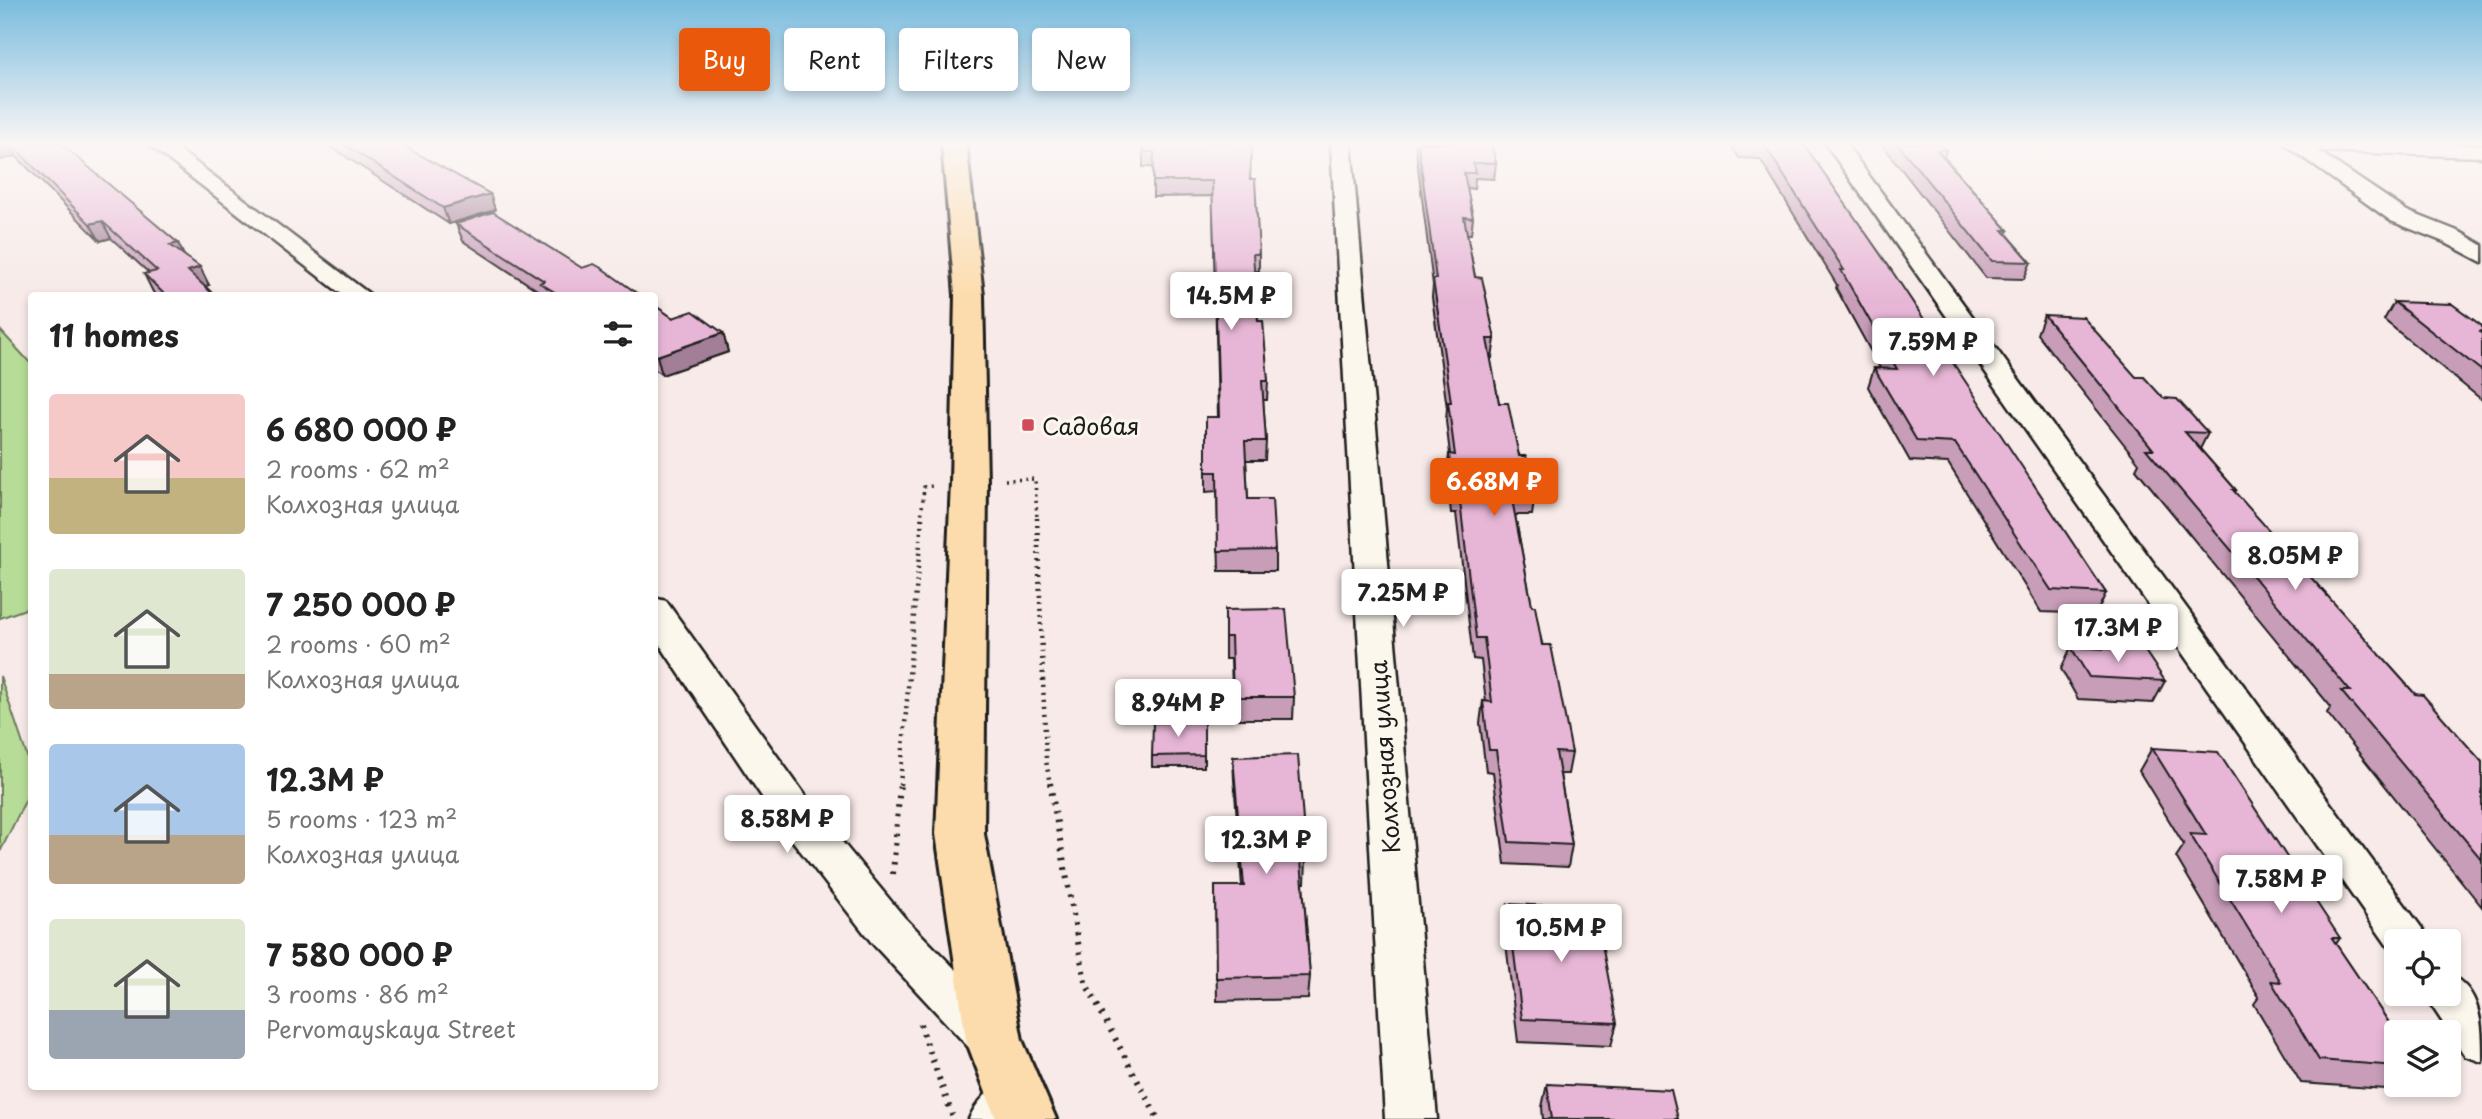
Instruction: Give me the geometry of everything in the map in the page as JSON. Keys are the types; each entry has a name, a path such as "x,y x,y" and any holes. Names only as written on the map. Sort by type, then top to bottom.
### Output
{"main road":[{"path":"959,195 969,295 969,482 960,834 1004,1091"}],"street":[{"path":"226,195 355,292"},
{"name":"Колхозная улица","path":"1345,195 1411,1119"},
{"path":"1873,195 2401,929"},
{"path":"2369,195 2399,216 2452,237 2482,255"},
{"path":"658,614 800,820 888,930 1004,1091"},
{"path":"2457,1006 2482,1041"}],"path":[{"path":"888,930 924,487 1035,479 1046,760 1085,982 1158,1119"}],"green space":[{"path":"0,330 28,361 28,608 0,618"},
{"path":"0,676 28,759 28,795 0,852"}],"building":[{"path":"62,195 122,195 178,243 170,245 200,267 188,271 211,292 162,292 144,274 157,271 102,221 90,224"},
{"path":"423,195 486,195 443,208"},
{"path":"1212,195 1256,195 1259,254 1253,254 1258,321 1263,321 1268,381 1262,381 1266,441 1245,441 1248,499 1272,499 1275,550 1218,551 1217,472 1206,472 1206,417 1219,417"},
{"path":"1425,195 1468,195 1473,218 1464,217 1475,277 1482,278 1495,339 1487,339 1499,403 1508,403 1519,456 1526,456 1535,495 1511,494 1532,606 1535,606 1542,645 1551,645 1572,753 1556,752 1572,845 1509,842 1496,750 1489,750 1483,701 1492,702 1484,638 1476,638 1459,493 1454,493 1449,454 1455,455 1448,402 1451,402 1433,279 1436,279"},
{"path":"1796,195 1839,195 2106,593 2051,590 1955,443 1917,441 1874,368 1897,369 1841,270 1844,270"},
{"path":"1939,195 1977,195 2008,230 2003,230 2031,262 1992,261"},
{"path":"493,212 582,268 594,264 635,292 555,292 540,283 544,281 456,224"},
{"path":"2394,302 2452,304 2482,326 2482,332 2479,331 2482,334 2482,371"},
{"path":"658,308 673,318 693,311 723,333 658,356"},
{"path":"2044,315 2083,317 2136,377 2144,377 2163,398 2177,399 2208,433 2185,432 2236,490 2233,490 2415,694 2423,695 2482,762 2482,860 2341,691 2350,691 2146,449 2153,449"},
{"path":"1286,609 1294,697 1233,697 1231,637 1225,637 1225,610"},
{"path":"2071,647 2145,651 2165,681 2089,677"},
{"path":"1204,722 1204,755 1152,756 1153,723"},
{"path":"2152,748 2218,752 2340,938 2332,938 2387,1020 2384,1020 2384,1065 2319,1060 2271,981 2281,982 2190,834 2206,835"},
{"path":"1298,755 1306,860 1301,860 1310,976 1216,978 1215,886 1244,886 1233,757"},
{"path":"1508,904 1595,908 1617,1023 1522,1019"},
{"path":"1547,1084 1671,1090 1678,1119 1552,1119"}],"place":[{"name":"Садовая","path":"1028,425"}]}
